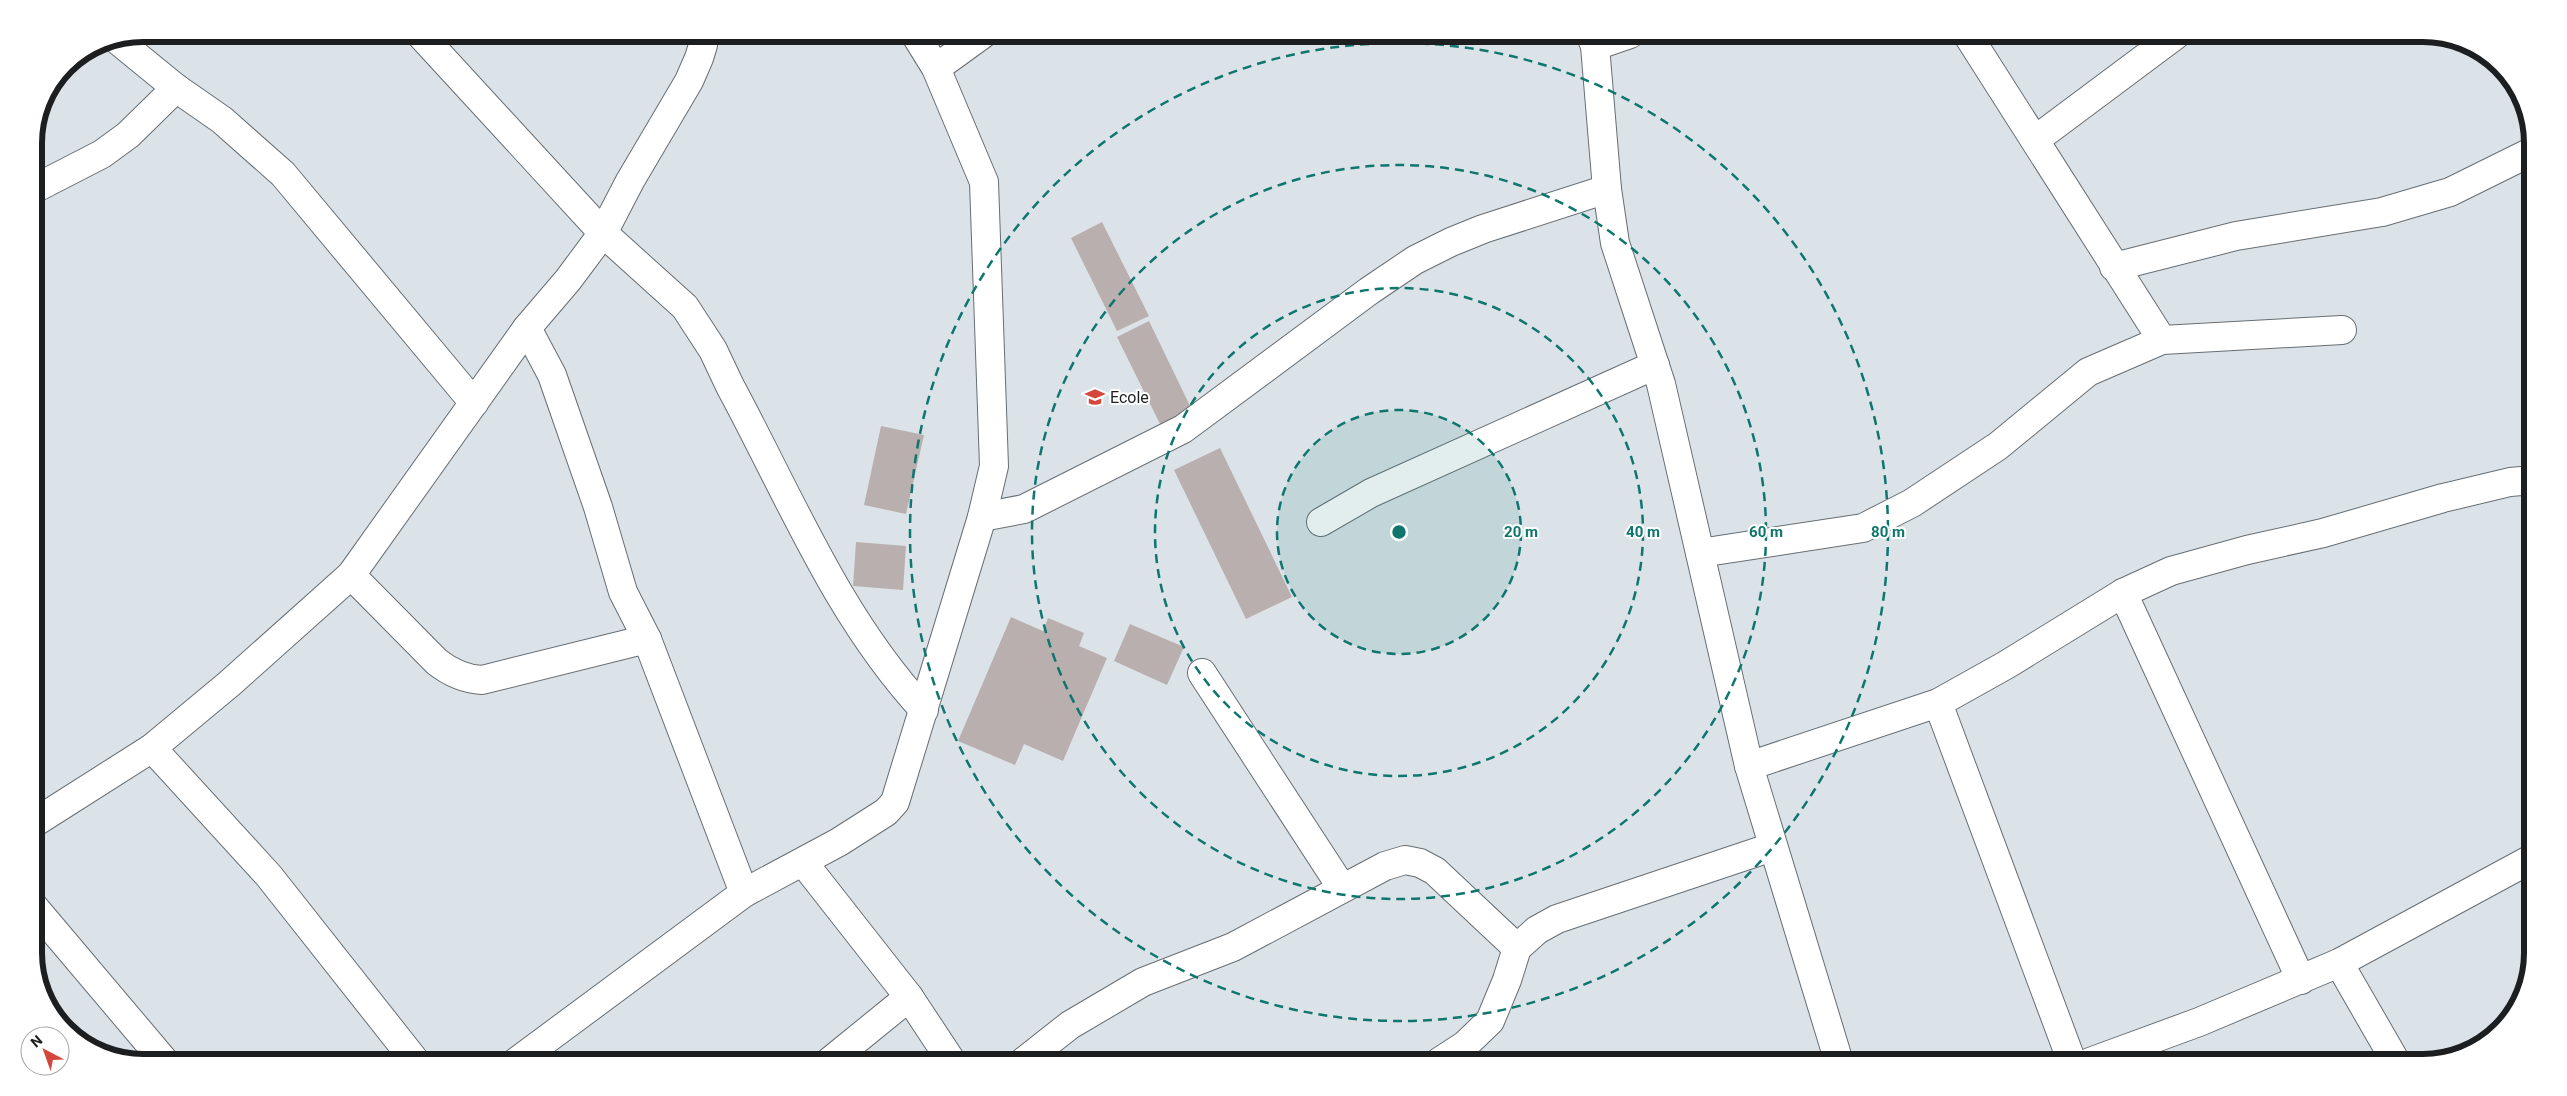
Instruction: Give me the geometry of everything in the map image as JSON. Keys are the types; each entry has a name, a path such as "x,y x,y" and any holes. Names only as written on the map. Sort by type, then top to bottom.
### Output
{"street":[{"path":"427,42 603,233 685,306 699,325 839,597 882,660 924,710"},
{"path":"43,817 152,748 229,684 351,576 527,328 568,280 603,233 630,182 690,81 700,58 703,42"},
{"path":"527,1054 744,893 856,832 892,807 924,710 982,517 994,466 984,182 936,68 920,42"},
{"path":"936,68 972,42"},
{"path":"1592,42 1607,189 1615,243 1661,384 1749,766 1772,847 1837,1054"},
{"path":"1971,42 2006,99 2036,140 2114,267 2162,340"},
{"path":"2036,140 2166,42"},
{"path":"123,45 176,88 222,120 288,179 349,255 474,403"},
{"path":"43,184 102,154 128,134 176,88"},
{"path":"2114,267 2236,236 2382,212 2450,192 2524,155"},
{"path":"982,517 1024,509 1183,429 1369,291 1415,260 1450,242 1607,189"},
{"path":"527,328 552,375 574,434 624,592 647,639 744,893"},
{"path":"1700,553 1863,528 1912,503 1998,446 2088,372 2162,340 2342,330"},
{"path":"1321,522 1371,494 1655,365"},
{"path":"1749,766 1938,703 2006,665 2123,593 2171,571 2323,534 2443,498 2510,482 2524,481"},
{"path":"351,576 446,670 468,679 482,680 647,639"},
{"path":"2123,593 2301,980"},
{"path":"1202,673 1342,888"},
{"path":"1938,703 2069,1054"},
{"path":"152,748 269,876 410,1054"},
{"path":"1451,1054 1465,1045 1490,1021 1507,980 1517,948 1537,930 1557,919 1772,847"},
{"path":"1033,1054 1070,1025 1143,982 1232,947 1385,866 1405,860 1420,863 1435,871 1517,948"},
{"path":"803,862 909,997 947,1054"},
{"path":"2112,1054 2199,1022 2338,963 2504,876 2524,864"},
{"path":"43,918 159,1054"},
{"path":"2338,963 2391,1054"},
{"path":"839,1054 909,997"}],"building":[{"path":"1102,222 1149,316 1117,331 1071,238"},
{"path":"1149,321 1192,410 1161,426 1117,337"},
{"path":"881,426 924,435 906,514 864,505"},
{"path":"1220,448 1292,597 1246,619 1174,470"},
{"path":"856,542 906,546 903,590 853,586"},
{"path":"1011,617 1043,631 1048,618 1084,633 1079,646 1107,658 1063,761 1024,744 1015,765 958,741"},
{"path":"1130,624 1184,647 1167,685 1114,661"}],"place":[{"name":"Ecole","path":"1095,397"}]}
